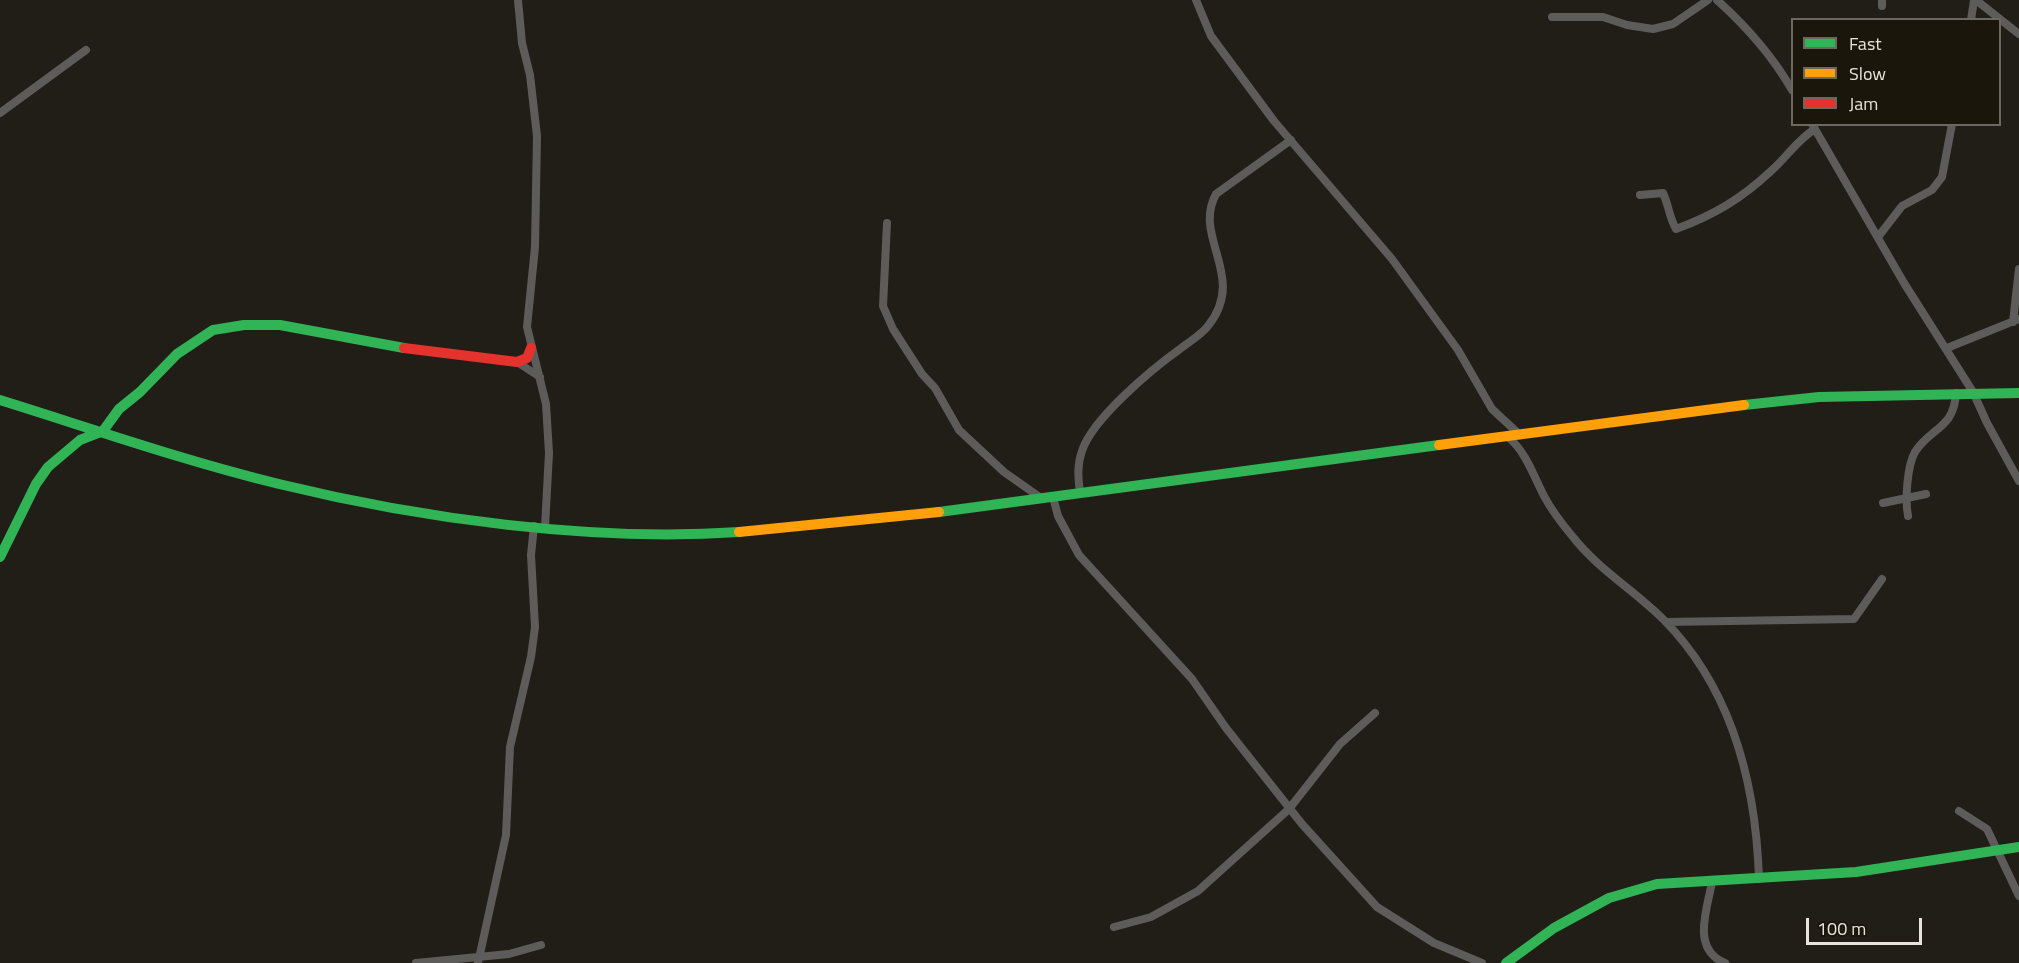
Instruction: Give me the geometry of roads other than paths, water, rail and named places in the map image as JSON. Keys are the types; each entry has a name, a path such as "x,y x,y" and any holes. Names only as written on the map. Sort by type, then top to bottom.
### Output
{"main road":[{"path":"0,557 36,483 64,451 80,440 103,431 119,409 140,392 177,354 213,330 227,327 280,325 382,345 517,362 527,358 531,348"},
{"path":"0,400 227,470 308,490 414,510 539,527 673,534 769,529 907,516 1797,399 1973,392 2019,393"},
{"path":"1506,963 1554,928 1610,898 1657,884 1856,872 2019,847"}],"street":[{"path":"479,959 506,835 510,747 531,657 534,627 531,555 539,527 549,453 546,404 527,327 535,247 537,136 530,75 522,43 518,0"},
{"path":"1196,0 1211,36 1274,121 1392,259 1458,350 1492,409 1515,437 1556,515 1593,561 1666,622 1700,663 1725,711 1738,748 1753,805 1759,879"},
{"path":"1552,17 1603,16 1627,25 1653,29 1673,24 1708,0"},
{"path":"1717,0 1749,28 1779,66 1791,88"},
{"path":"1971,18 1975,0 1998,18"},
{"path":"2001,20 2019,34"},
{"path":"0,113 86,50"},
{"path":"1878,237 1902,206 1938,184 1942,177 1952,126"},
{"path":"1640,195 1663,194 1668,206 1669,218 1676,229 1702,219 1719,212 1754,186 1774,169 1800,139 1814,127 1904,283 1973,392 2019,481"},
{"path":"1080,492 1079,464 1082,450 1093,430 1117,403 1196,338 1219,309 1225,285 1211,231 1212,201 1216,194 1291,140"},
{"path":"887,223 883,306 893,329 934,388 959,430 1004,472 1041,498"},
{"path":"1947,348 2016,320 2019,268"},
{"path":"517,362 540,377"},
{"path":"1908,516 1905,499 1915,452 1955,410 1956,393"},
{"path":"79,424 80,440"},
{"path":"1883,503 1926,494"},
{"path":"1053,496 1058,516 1079,555 1192,679 1226,728 1289,809 1377,907 1434,943 1482,963"},
{"path":"1666,622 1854,618 1882,579"},
{"path":"1114,927 1151,917 1198,891 1289,809 1340,744 1375,713"},
{"path":"1959,811 1983,824 2019,896"},
{"path":"1712,882 1703,942 1711,955 1725,963"},
{"path":"416,963 479,959 541,945"}]}
